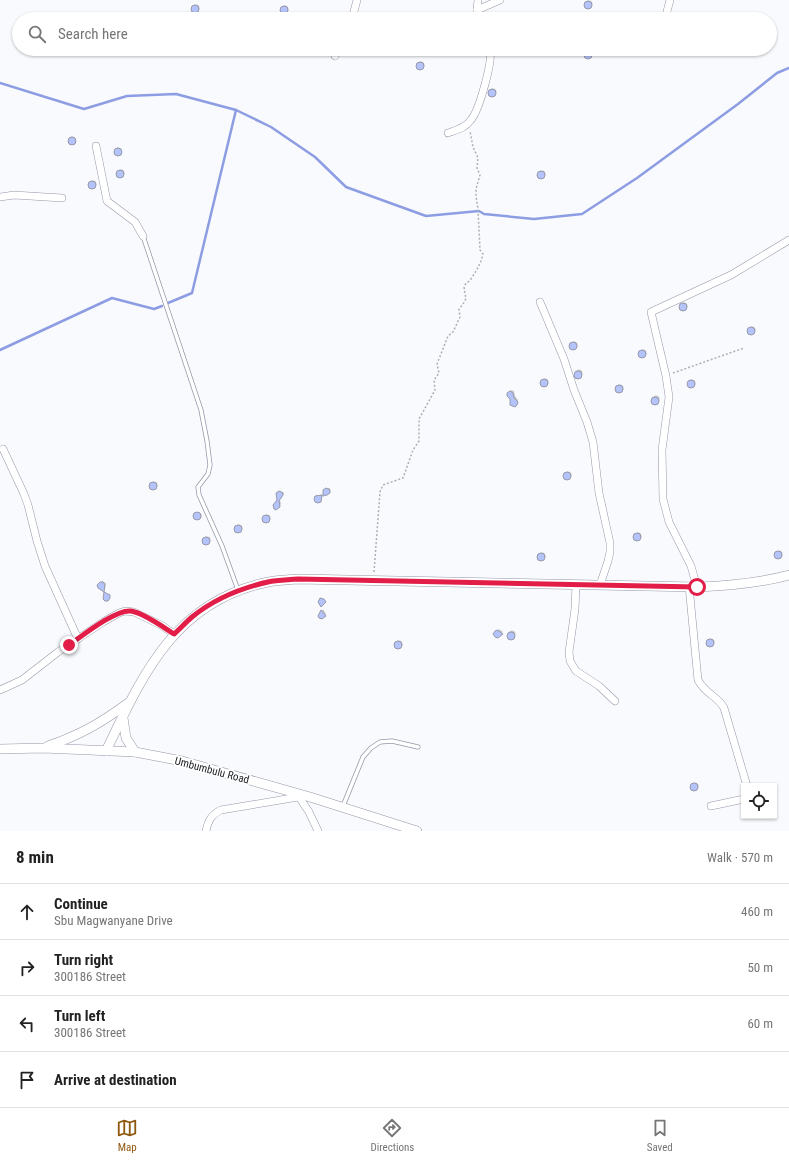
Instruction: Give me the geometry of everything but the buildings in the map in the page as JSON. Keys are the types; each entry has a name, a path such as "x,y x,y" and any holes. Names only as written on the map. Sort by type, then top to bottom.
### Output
{"main road":[{"path":"106,751 122,716 147,670 162,648 174,634 192,617 210,605 238,591 268,582 298,579 693,586 732,585 789,575"},
{"path":"43,748 82,733 106,719 130,701"},
{"path":"122,716 126,738 135,752"},
{"name":"Umbumbulu Road","path":"0,749 43,748 135,752 182,761 343,807 417,831"}],"street":[{"path":"353,12 356,0"},
{"path":"478,0 477,10 500,0"},
{"path":"667,12 670,0"},
{"path":"448,133 462,128 473,118 480,100 490,56"},
{"path":"96,146 107,201 135,222 143,236"},
{"path":"0,197 14,195 62,198"},
{"path":"746,783 724,708 717,699 706,691 698,680 691,566 669,522 663,499 662,450 669,397 666,376 651,312 731,275 789,240"},
{"path":"540,302 564,359 593,442 599,493 610,543 608,561 600,585"},
{"path":"3,450 24,494 40,553 78,639"},
{"path":"576,584 569,652 570,661 576,671 599,686 615,701"},
{"path":"0,690 22,680 78,639 119,613 130,611 146,617 174,634"},
{"path":"206,831 211,817 221,810 303,796 318,831"},
{"path":"711,806 741,800"}],"lane":[{"path":"143,236 201,410 210,465 208,474 198,487 199,495 222,546 238,591"},
{"path":"343,807 363,757 371,748 380,742 392,741 418,746"}],"path":[{"path":"374,580 380,492 383,485 403,478 413,450 419,441 419,420 435,390 434,380 439,373 437,364 448,336 453,332 460,317 459,309 467,298 464,286 477,271 483,254 480,250 476,196 476,189 480,175 477,168 478,158 473,147 469,123"},
{"path":"666,376 744,348"}],"waterway":[{"path":"0,83 84,109 127,96 176,94 236,110 271,127 315,157 346,187 426,216 479,211 484,214 534,219 582,214 637,178 738,104 777,73 789,68"},
{"path":"168,303 192,293 236,110"},
{"path":"0,350 112,298 154,309 162,306"}],"route":[{"path":"69,645 103,622 119,613 126,611 134,612 146,617 174,634 192,617 227,596 268,582 298,579 697,587"}]}
